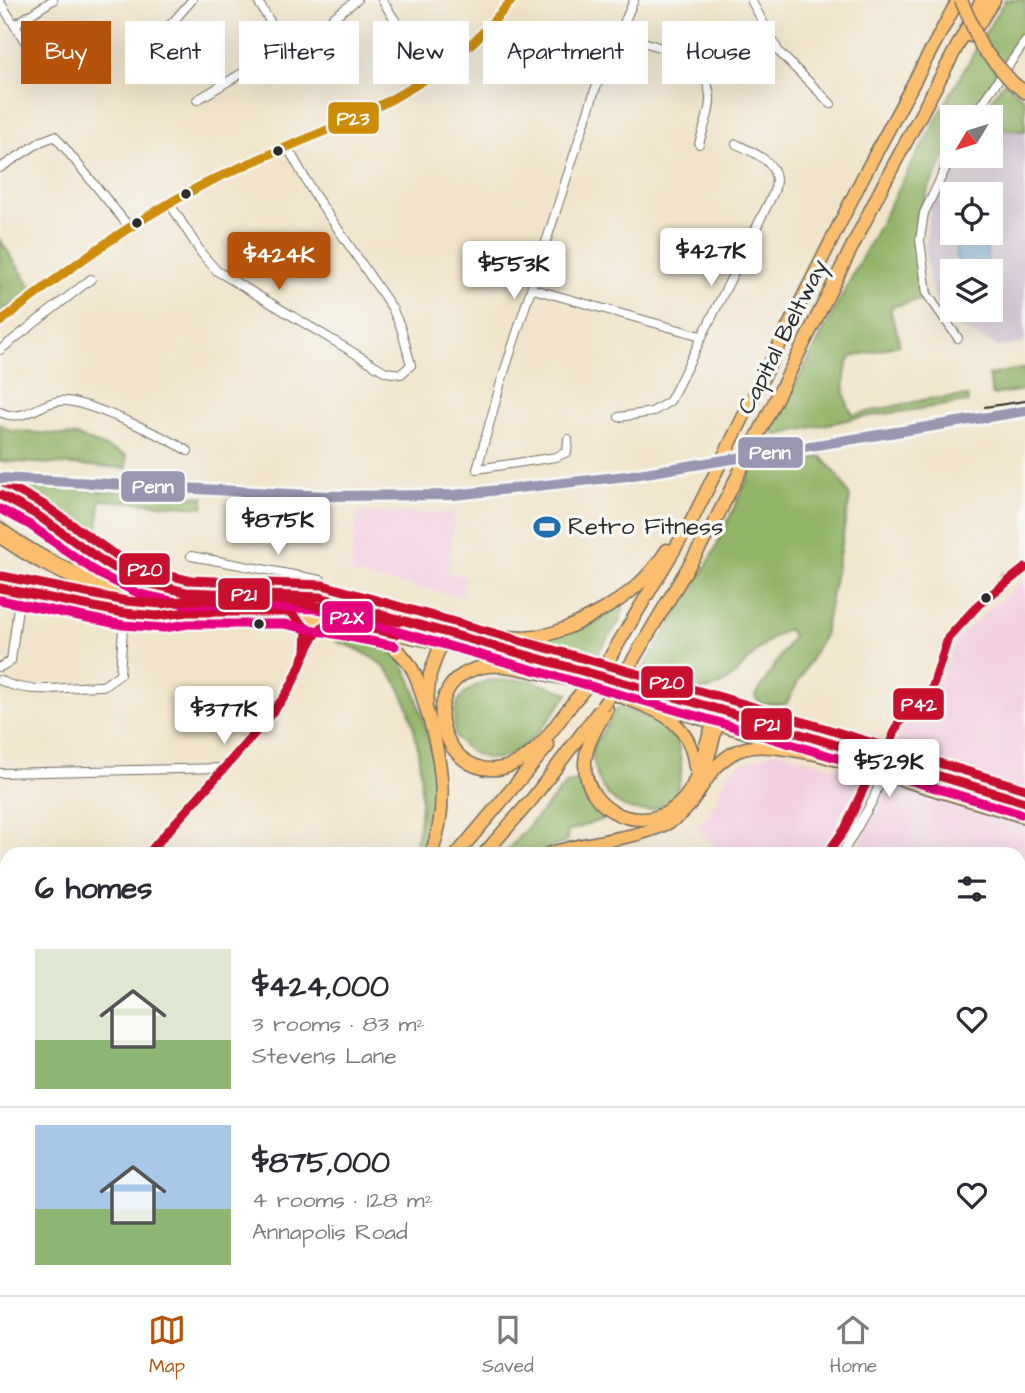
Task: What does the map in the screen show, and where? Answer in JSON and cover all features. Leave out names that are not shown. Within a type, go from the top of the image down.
[{"type":"highway","points":[[906,94],[951,0]]},
{"type":"highway","points":[[960,0],[982,48],[1013,83],[1025,92]]},
{"type":"highway","name":"Capital Beltway","points":[[463,847],[516,785],[609,659],[667,565],[906,94],[960,0]]},
{"type":"highway","name":"Capital Beltway","points":[[490,847],[533,798],[604,708],[686,575],[882,187],[982,0]]},
{"type":"highway","points":[[882,187],[994,0]]},
{"type":"highway","points":[[386,615],[514,637],[536,637],[560,631],[606,609],[642,583],[660,562],[711,482]]},
{"type":"highway","points":[[337,621],[382,640],[401,654],[414,671],[427,711],[442,775],[441,810],[433,847]]},
{"type":"highway","points":[[427,711],[430,674],[440,644],[451,639],[508,650]]},
{"type":"highway","points":[[566,679],[496,666],[471,671],[455,682],[444,699],[441,718],[445,738],[456,753],[474,765],[504,767],[522,761],[535,750],[579,700]]},
{"type":"highway","points":[[607,691],[677,723],[692,748],[696,771]]},
{"type":"highway","points":[[604,708],[588,746],[585,772],[594,795],[610,811],[641,820],[665,814],[687,794],[721,710]]},
{"type":"highway","points":[[700,790],[715,726]]},
{"type":"highway","points":[[578,847],[660,827],[681,815],[721,760],[742,747],[756,744],[816,754]]},
{"type":"main road","points":[[0,495],[36,513],[86,551],[127,575],[157,586],[218,596],[278,593],[320,597],[721,710],[1025,802]]},
{"type":"main road","points":[[0,528],[49,561],[114,586],[175,598],[204,600],[218,596]]},
{"type":"main road","points":[[0,538],[36,562],[88,587],[180,608],[187,612]]},
{"type":"main road","points":[[0,588],[124,613],[163,616],[187,612],[290,612],[440,644],[607,691],[1025,818]]},
{"type":"main road","points":[[238,611],[269,604],[311,605],[320,597]]},
{"type":"main road","points":[[736,732],[745,729],[872,764],[884,758]]},
{"type":"main road","points":[[844,762],[860,776],[863,789]]},
{"type":"main road","points":[[990,807],[998,802],[1025,808]]},
{"type":"street","points":[[14,25],[53,0]]},
{"type":"street","points":[[174,21],[192,0]]},
{"type":"street","points":[[257,0],[270,21]]},
{"type":"street","points":[[324,21],[357,0]]},
{"type":"street","points":[[382,0],[395,21]]},
{"type":"street","points":[[469,46],[481,37],[512,0]]},
{"type":"street","points":[[626,21],[634,0]]},
{"type":"street","points":[[751,0],[779,52],[831,104]]},
{"type":"street","points":[[0,2],[21,36]]},
{"type":"street","points":[[980,105],[1025,42]]},
{"type":"street","points":[[648,44],[670,51],[685,60],[700,75],[710,99],[699,144]]},
{"type":"street","points":[[197,100],[239,74]]},
{"type":"street","points":[[0,322],[130,228],[170,204],[210,181],[288,148],[412,84]]},
{"type":"street","points":[[568,439],[567,452],[556,457],[477,469],[501,382],[598,84]]},
{"type":"street","points":[[0,168],[42,141],[55,136],[130,228]]},
{"type":"street","points":[[619,417],[652,412],[668,404],[776,188],[775,173],[768,161],[736,144]]},
{"type":"street","points":[[170,204],[206,261],[217,271],[386,373],[401,374],[411,365],[401,328],[392,308],[312,191],[288,148]]},
{"type":"street","points":[[946,168],[924,213],[920,240],[927,293],[958,338]]},
{"type":"street","points":[[0,351],[91,279]]},
{"type":"street","points":[[533,289],[701,336]]},
{"type":"street","points":[[0,412],[22,416],[67,401],[130,424],[188,451]]},
{"type":"street","points":[[191,556],[321,580],[320,597]]},
{"type":"street","points":[[846,847],[867,812],[878,772],[898,723],[933,687],[942,652],[955,628],[1007,579],[1025,568]]},
{"type":"street","points":[[0,667],[11,661],[20,592]]},
{"type":"street","points":[[290,612],[307,629],[309,641]]},
{"type":"street","points":[[0,680],[12,685],[44,688],[108,685],[120,674],[124,613]]},
{"type":"street","points":[[154,847],[293,683],[309,641],[319,628],[337,621]]},
{"type":"street","points":[[0,773],[223,768]]},
{"type":"street","points":[[843,832],[863,789],[878,772]]},
{"type":"street","points":[[832,847],[860,811],[867,812]]},
{"type":"shaded area","points":[[1003,130],[1025,131],[1025,343],[999,347],[964,329],[957,322],[1003,322],[1003,259],[940,259],[940,305],[937,302],[930,283],[925,248],[930,209],[940,189],[940,245],[1003,245],[1003,182],[944,182],[951,168],[1003,168]]},
{"type":"shaded area","points":[[357,513],[455,513],[448,572],[466,577],[462,597],[351,574]]},
{"type":"shaded area","points":[[1025,579],[1025,796],[935,769],[894,753],[901,730],[932,700],[957,638]]},
{"type":"shaded area","points":[[778,751],[855,774],[861,785],[852,809],[828,847],[717,847],[696,827],[712,811],[728,774],[740,764]]},
{"type":"shaded area","points":[[888,787],[929,793],[1025,823],[1025,847],[858,847]]},
{"type":"green space","points":[[1005,0],[1025,0],[1025,32],[976,105],[945,105]]},
{"type":"green space","points":[[1004,82],[1025,99],[1025,131],[1003,130],[1003,105],[988,105]]},
{"type":"green space","points":[[940,114],[940,167],[917,218],[915,244],[923,299],[891,307],[899,345],[851,357],[845,378],[845,394],[853,415],[928,399],[968,396],[968,402],[851,419],[777,435],[771,432],[856,269]]},
{"type":"green space","points":[[0,240],[32,288],[0,314]]},
{"type":"green space","points":[[1025,368],[1025,390],[992,395],[989,375]]},
{"type":"green space","points":[[0,424],[11,431],[77,436],[126,455],[127,468],[0,461]]},
{"type":"green space","points":[[822,457],[839,477],[850,497],[824,635],[786,704],[761,704],[755,697],[793,636],[788,629],[763,645],[730,678],[706,690],[679,691],[637,679],[711,558],[752,469]]},
{"type":"green space","points":[[4,485],[204,497],[203,507],[100,500],[97,547],[88,545],[44,509],[4,490]]},
{"type":"green space","points":[[620,605],[624,608],[619,622],[588,667],[518,647],[518,642]]},
{"type":"green space","points":[[338,630],[387,649],[400,661],[414,687],[433,769],[434,801],[426,847],[414,847],[420,815],[420,767],[417,743],[405,700],[397,683],[378,662],[336,641]]},
{"type":"green space","points":[[488,680],[529,680],[569,693],[532,738],[518,750],[503,757],[488,759],[472,752],[455,736],[454,725],[459,700],[469,690]]},
{"type":"green space","points":[[618,707],[660,721],[671,730],[677,742],[681,776],[675,792],[665,804],[652,810],[623,806],[610,796],[599,781],[591,750]]},
{"type":"green space","points":[[580,780],[592,804],[604,819],[568,831],[566,842],[554,847],[510,847],[566,784]]},
{"type":"water","points":[[956,245],[987,245],[987,259],[957,259]]},
{"type":"railway","points":[[985,407],[1025,401]]},
{"type":"transit line","name":"P23","points":[[0,322],[96,250],[171,202],[228,173],[358,116],[419,83],[466,49],[512,0]]},
{"type":"transit line","name":"Penn","points":[[0,478],[325,496],[454,495],[627,476],[1025,411]]},
{"type":"transit line","name":"P20","points":[[5,484],[44,505],[112,553],[147,570],[188,580],[323,585],[724,698],[1025,789]]},
{"type":"transit line","name":"P21","points":[[0,495],[37,515],[105,563],[143,582],[186,592],[320,597],[721,710],[1025,802]]},
{"type":"transit line","name":"P2X","points":[[0,509],[30,525],[99,574],[140,594],[185,604],[318,609],[718,722],[1021,814]]},
{"type":"transit line","name":"P42","points":[[832,847],[845,829],[866,783],[884,758],[898,724],[931,692],[948,638],[979,604],[1025,568]]},
{"type":"transit line","name":"P20","points":[[2,576],[126,601],[162,604],[187,600],[286,600],[399,622]]},
{"type":"transit line","name":"P21","points":[[0,588],[124,613],[157,616],[187,612],[290,612],[307,629],[306,651]]},
{"type":"transit line","name":"P2X","points":[[0,600],[123,625],[164,628],[188,624],[284,624],[395,646]]},
{"type":"transit line","name":"P21","points":[[154,847],[282,700],[308,647],[321,628],[331,620],[396,634]]},
{"type":"place","name":"Retro Fitness","points":[[547,527]]}]
